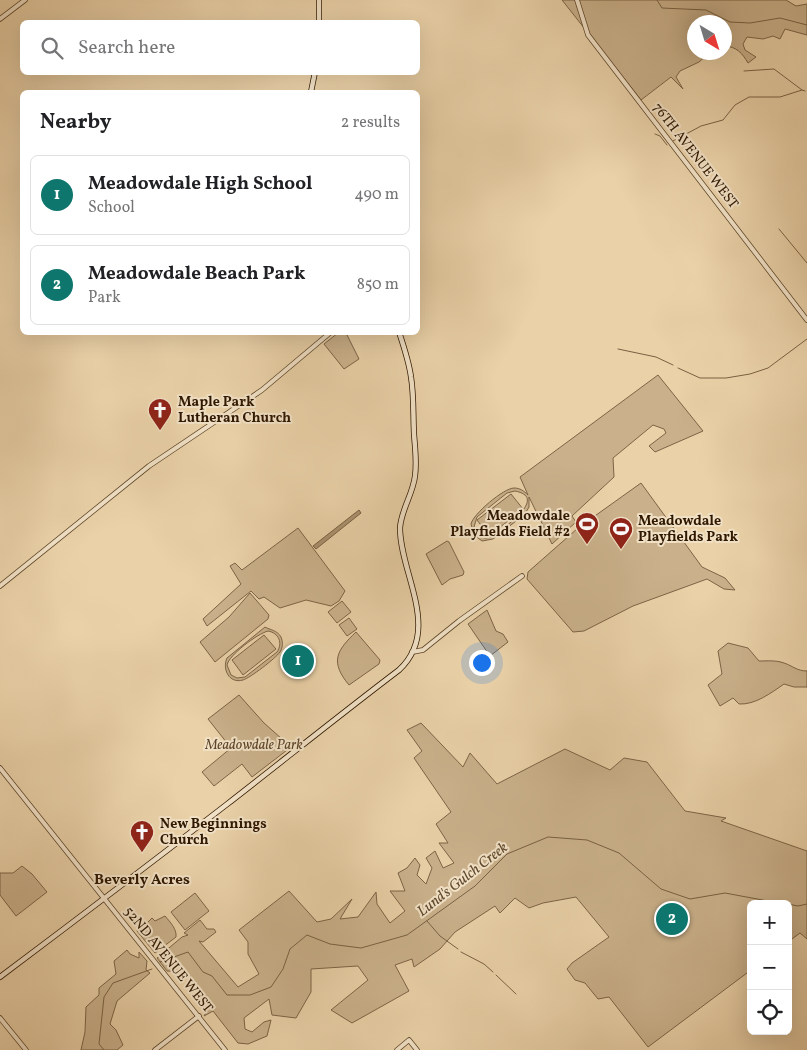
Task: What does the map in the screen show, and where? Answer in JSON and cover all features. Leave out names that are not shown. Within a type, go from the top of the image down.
[{"type":"main road","points":[[318,0],[319,20]]},
{"type":"main road","points":[[311,90],[314,75]]},
{"type":"main road","points":[[0,977],[104,899],[399,670],[406,662],[412,652],[418,633],[419,617],[402,548],[400,528],[401,519],[413,487],[416,462],[412,378],[400,335]]},
{"type":"street","points":[[0,19],[25,0]]},
{"type":"street","name":"76TH AVENUE WEST","points":[[577,0],[588,35],[807,320]]},
{"type":"street","points":[[0,586],[149,466],[262,390],[327,335]]},
{"type":"street","points":[[412,652],[423,650],[461,619],[522,576]]},
{"type":"street","name":"52ND AVENUE WEST","points":[[0,768],[225,1050]]},
{"type":"street","points":[[155,1050],[199,1016]]},
{"type":"street","points":[[0,1018],[26,1050]]},
{"type":"street","points":[[397,1050],[409,1040],[417,1050]]},
{"type":"green space","points":[[562,0],[786,0],[796,6],[807,4],[807,35],[785,29],[780,39],[773,36],[763,39],[747,37],[743,44],[745,50],[756,57],[748,63],[739,51],[732,48],[732,15],[687,15],[687,60],[701,60],[680,71],[676,77],[683,89],[671,77],[641,100]]},
{"type":"green space","points":[[335,335],[347,335],[359,359],[344,369],[324,344]]},
{"type":"green space","points":[[658,375],[703,431],[655,452],[649,446],[666,433],[664,429],[653,425],[613,458],[614,477],[572,516],[576,522],[552,544],[529,497],[529,507],[525,514],[493,539],[482,541],[474,535],[471,524],[473,520],[489,502],[509,489],[518,489],[528,495],[520,477]],"holes":[[[515,491],[524,495],[527,500],[525,507],[512,521],[492,537],[485,538],[477,535],[474,527],[477,517],[507,493]]]},
{"type":"green space","name":"Meadowdale Playfields Park","points":[[641,483],[702,567],[725,578],[735,590],[724,589],[707,579],[633,606],[584,631],[573,632],[527,579],[528,572],[578,528]]},
{"type":"green space","points":[[511,494],[523,509],[489,536],[477,520]]},
{"type":"green space","points":[[298,528],[345,591],[339,601],[331,606],[306,600],[280,608],[264,597],[259,599],[251,591],[207,626],[203,619],[241,584],[230,566],[235,563],[242,570]]},
{"type":"green space","points":[[447,541],[464,572],[463,575],[450,579],[442,585],[426,554]]},
{"type":"green space","points":[[250,593],[269,615],[268,619],[215,662],[200,642],[229,617]]},
{"type":"green space","points":[[342,601],[351,612],[337,623],[328,612]]},
{"type":"green space","points":[[487,610],[496,631],[503,634],[508,642],[490,656],[468,624]]},
{"type":"green space","points":[[349,618],[357,629],[347,636],[339,625]]},
{"type":"green space","points":[[265,627],[281,637],[282,646],[278,655],[257,672],[243,680],[238,681],[230,678],[225,667],[227,658]],"holes":[[[268,631],[272,632],[280,642],[277,652],[245,677],[237,678],[231,675],[227,665],[233,656],[257,636]]]},
{"type":"green space","points":[[356,632],[380,660],[379,664],[349,685],[339,670],[338,657],[344,645]]},
{"type":"green space","points":[[264,635],[276,649],[243,675],[232,660]]},
{"type":"green space","points":[[728,643],[748,648],[759,661],[781,662],[807,671],[807,687],[794,687],[784,684],[763,698],[751,703],[739,704],[733,698],[720,706],[708,685],[722,674],[718,651]]},
{"type":"green space","name":"Meadowdale Park","points":[[239,695],[264,723],[291,747],[252,777],[242,764],[214,786],[202,772],[231,748],[208,719]]},
{"type":"green space","points":[[421,723],[463,767],[470,753],[497,784],[565,749],[610,770],[624,758],[647,762],[685,811],[726,818],[721,821],[807,851],[807,939],[800,933],[792,939],[792,900],[747,900],[747,973],[648,1047],[609,997],[598,999],[585,983],[575,980],[567,969],[572,963],[609,937],[576,897],[543,903],[529,908],[515,898],[500,913],[495,906],[455,932],[440,949],[414,967],[412,959],[395,965],[409,991],[352,1023],[331,1010],[368,980],[358,966],[311,969],[311,992],[296,1018],[272,1015],[269,999],[244,1018],[245,1029],[252,1032],[264,1022],[271,1020],[267,1036],[248,1044],[238,1043],[213,1011],[204,1016],[211,1005],[185,972],[167,971],[157,958],[182,937],[188,935],[184,933],[200,920],[207,929],[214,929],[216,932],[203,942],[199,941],[238,987],[259,974],[248,954],[248,942],[239,930],[289,891],[317,922],[331,919],[352,899],[340,919],[358,917],[376,892],[377,904],[390,923],[405,911],[390,891],[405,891],[398,873],[407,868],[415,858],[420,865],[417,875],[426,884],[432,868],[426,858],[435,851],[443,868],[454,863],[439,843],[448,843],[436,824],[451,812],[414,758],[422,751],[407,730]]},
{"type":"green space","points":[[22,866],[32,874],[47,892],[16,916],[0,895],[0,873],[13,873]]},
{"type":"green space","points":[[195,893],[209,911],[185,930],[171,912]]},
{"type":"green space","points":[[165,916],[174,928],[176,937],[155,953],[137,931],[139,924],[147,923],[152,918],[155,921]]},
{"type":"green space","points":[[127,950],[130,954],[139,958],[139,952],[147,961],[146,970],[150,973],[117,1001],[110,1024],[116,1030],[123,1045],[117,1050],[81,1050],[85,1032],[86,1007],[99,995],[99,988],[116,974],[114,961]]},
{"type":"shaded area","points":[[359,510],[361,513],[316,549],[313,546]]},
{"type":"waterway","points":[[657,0],[662,8],[706,10],[730,22],[750,23],[780,18],[807,25]]},
{"type":"waterway","points":[[744,71],[774,69],[802,90]]},
{"type":"waterway","points":[[673,141],[701,126],[723,120],[735,105],[749,97],[780,97],[802,90],[805,91]]},
{"type":"waterway","points":[[655,134],[660,136],[667,145]]},
{"type":"waterway","points":[[779,229],[807,263]]},
{"type":"waterway","points":[[678,368],[700,378],[726,378],[750,374],[768,368],[807,339]]},
{"type":"waterway","points":[[618,349],[656,357],[673,365]]},
{"type":"waterway","name":"Lund's Gulch Creek","points":[[160,962],[188,952],[203,972],[212,976],[227,995],[250,995],[271,987],[283,969],[290,949],[307,935],[330,944],[361,948],[407,935],[475,886],[507,854],[548,837],[587,840],[619,853],[661,889],[690,899],[725,893],[763,900]]},
{"type":"waterway","name":"Lund's Gulch Creek","points":[[792,905],[798,906],[807,904]]},
{"type":"waterway","points":[[427,921],[440,936],[458,949]]},
{"type":"waterway","points":[[461,952],[484,964],[493,972]]},
{"type":"waterway","name":"Lund's Gulch Creek","points":[[104,1050],[99,1044],[104,997],[113,983],[152,969]]},
{"type":"waterway","points":[[496,975],[516,994]]},
{"type":"place","name":"Maple Park Lutheran Church","points":[[160,431]]},
{"type":"place","name":"Meadowdale Playfields Field #2","points":[[587,545]]},
{"type":"place","name":"Meadowdale Playfields Park","points":[[621,550]]},
{"type":"place","name":"Meadowdale High School","points":[[298,661]]},
{"type":"place","name":"New Beginnings Church","points":[[142,853]]},
{"type":"place","name":"Meadowdale Beach Park","points":[[672,919]]},
{"type":"district","name":"Beverly Acres","points":[[142,880]]}]
